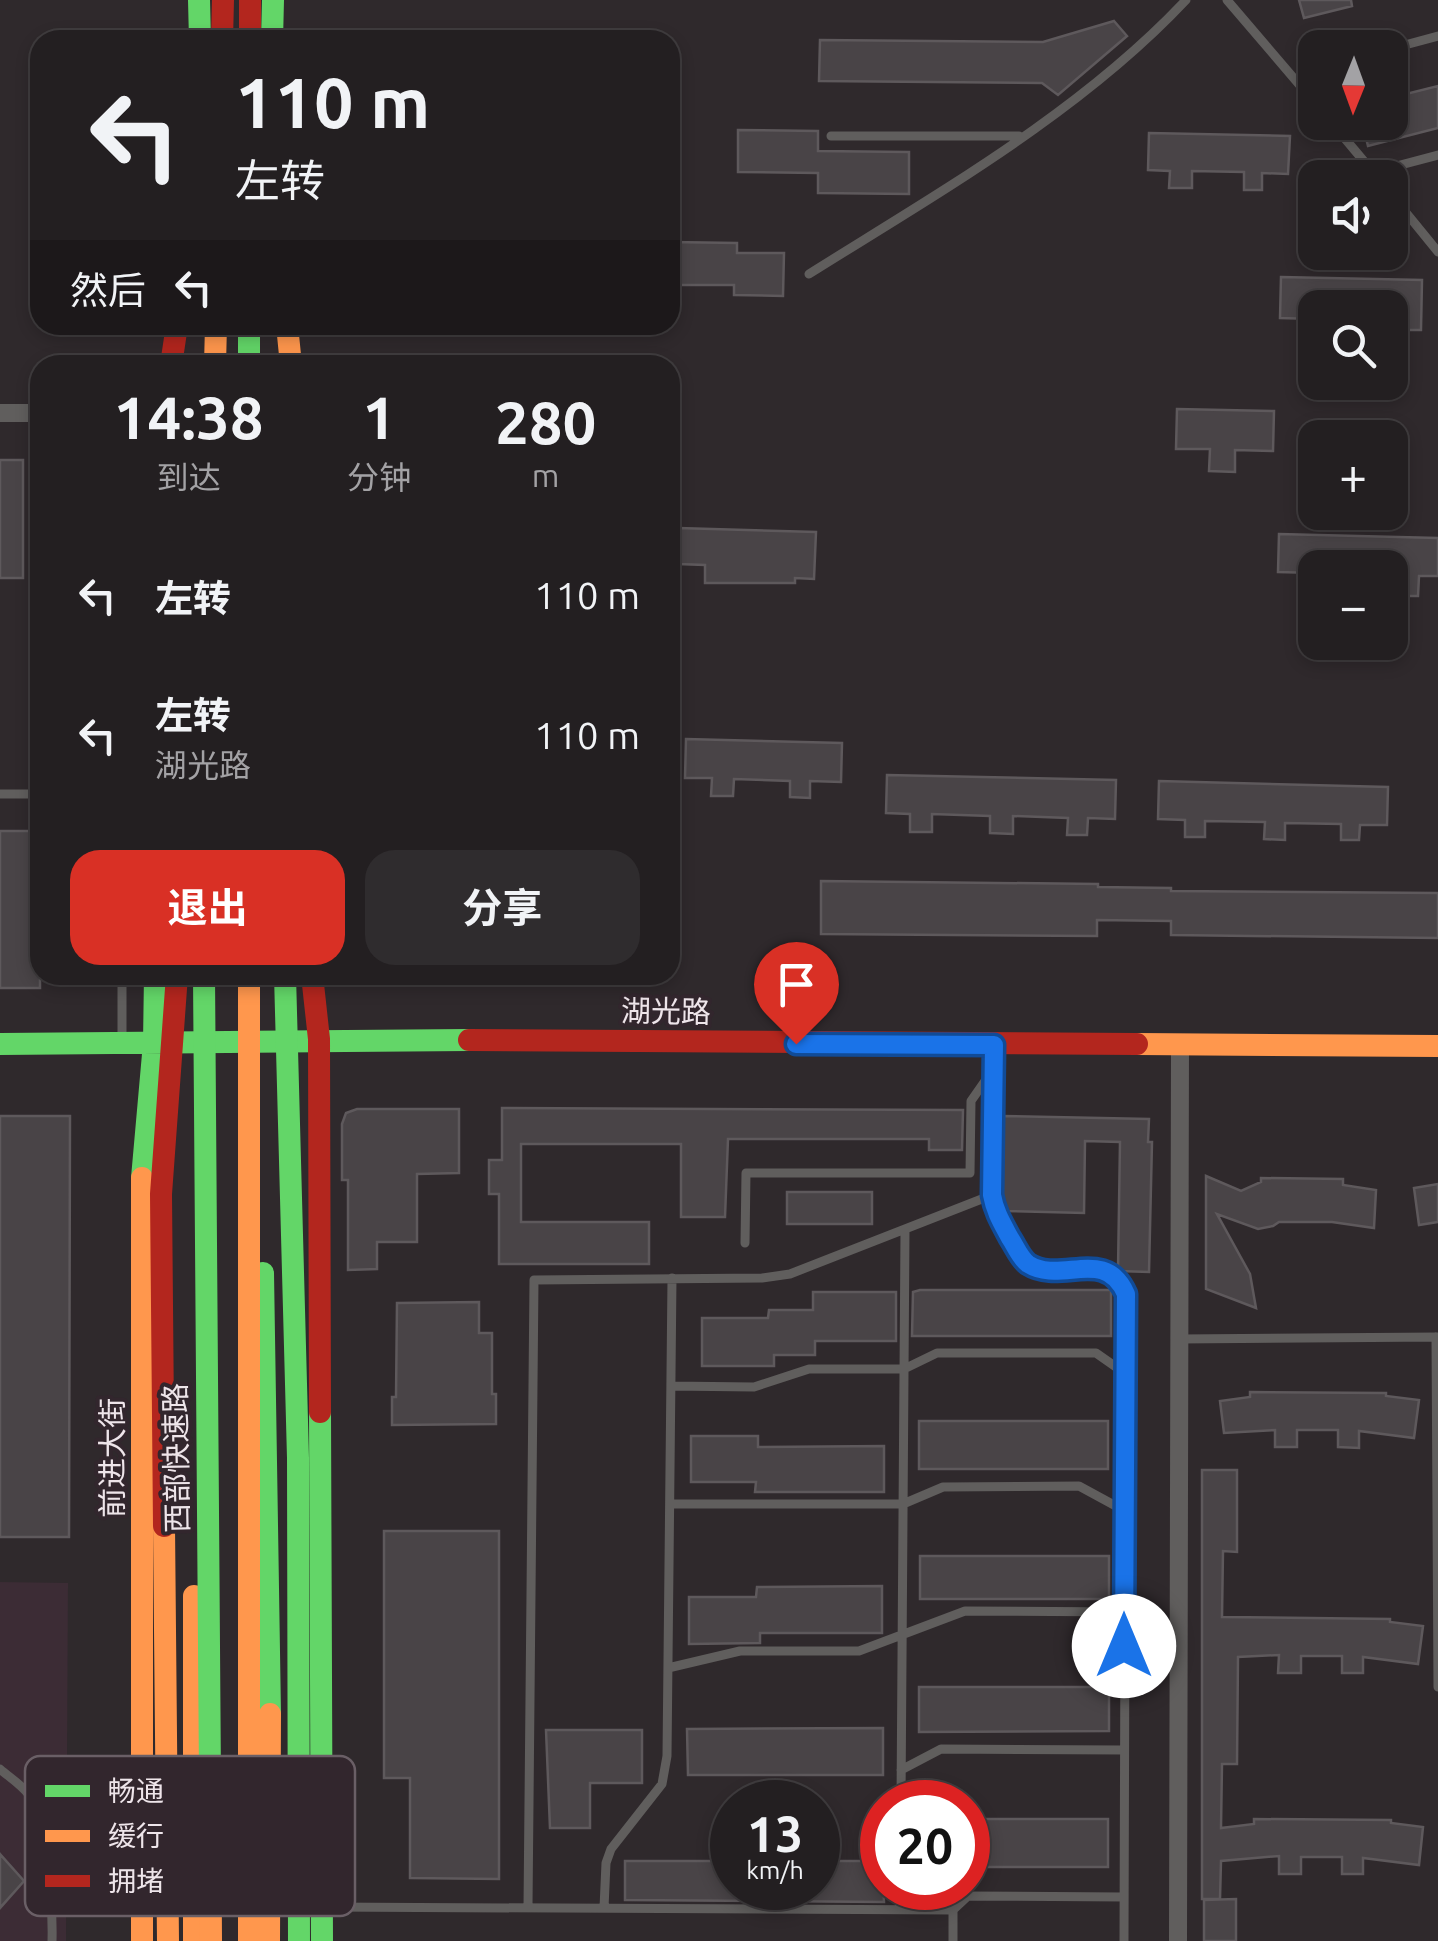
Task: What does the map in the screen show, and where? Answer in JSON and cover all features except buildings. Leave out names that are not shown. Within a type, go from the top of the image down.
[{"type":"main road","points":[[200,0],[200,30]]},
{"type":"main road","points":[[222,30],[223,0]]},
{"type":"main road","points":[[250,0],[250,30]]},
{"type":"main road","points":[[272,0],[272,30]]},
{"type":"main road","name":"前进大街","points":[[142,1756],[142,1182],[155,985]]},
{"type":"main road","points":[[166,1756],[160,1194],[176,985]]},
{"type":"main road","points":[[194,985],[194,1756]]},
{"type":"main road","name":"西部快速路","points":[[204,985],[210,1756]]},
{"type":"main road","points":[[249,985],[249,1756]]},
{"type":"main road","points":[[261,985],[270,1756]]},
{"type":"main road","points":[[284,985],[294,1194],[300,1756]]},
{"type":"main road","points":[[313,985],[319,1039],[322,1756]]},
{"type":"main road","name":"湖光路","points":[[0,1044],[319,1039],[994,1057],[1180,1046],[1438,1046]]},
{"type":"main road","points":[[168,1916],[168,1941]]},
{"type":"main road","points":[[194,1916],[194,1941]]},
{"type":"main road","name":"西部快速路","points":[[211,1916],[211,1941]]},
{"type":"main road","points":[[269,1916],[269,1941]]},
{"type":"main road","points":[[298,1916],[298,1941]]},
{"type":"main road","points":[[322,1941],[323,1916]]},
{"type":"street","points":[[0,413],[30,413]]},
{"type":"street","points":[[1178,1941],[1180,1046]]},
{"type":"lane","points":[[809,274],[1022,136],[1162,26],[1186,0]]},
{"type":"lane","points":[[1227,0],[1298,83]]},
{"type":"lane","points":[[1408,44],[1438,36]]},
{"type":"lane","points":[[831,136],[1022,136]]},
{"type":"lane","points":[[1346,140],[1363,160]]},
{"type":"lane","points":[[1408,164],[1438,154]]},
{"type":"lane","points":[[1408,214],[1438,252]]},
{"type":"lane","points":[[0,794],[30,794]]},
{"type":"lane","points":[[122,985],[122,1044]]},
{"type":"lane","points":[[994,1057],[994,1212],[1024,1262],[1038,1268],[1101,1269],[1119,1278],[1126,1294],[1124,1941]]},
{"type":"lane","points":[[744,1243],[746,1173],[970,1173],[972,1101],[994,1057]]},
{"type":"lane","points":[[528,1908],[534,1280],[762,1278],[790,1274],[992,1195]]},
{"type":"lane","points":[[901,1780],[905,1230]]},
{"type":"lane","points":[[604,1908],[606,1862],[662,1784],[667,1756],[672,1278]]},
{"type":"lane","points":[[1180,1339],[1437,1337],[1438,1687]]},
{"type":"lane","points":[[671,1386],[754,1387],[810,1369],[904,1369],[937,1353],[1096,1353],[1126,1374]]},
{"type":"lane","points":[[670,1504],[903,1504],[943,1486],[1079,1486],[1125,1511]]},
{"type":"lane","points":[[668,1668],[740,1651],[858,1650],[965,1611],[1125,1612]]},
{"type":"lane","points":[[901,1770],[941,1748],[1124,1750]]},
{"type":"lane","points":[[0,1769],[25,1792]]},
{"type":"lane","points":[[990,1896],[1124,1897]]},
{"type":"lane","points":[[355,1908],[860,1909]]},
{"type":"lane","points":[[953,1910],[953,1941]]},
{"type":"lane","points":[[51,1916],[52,1941]]},
{"type":"shaded area","points":[[0,1582],[68,1583],[67,1756],[25,1756],[25,1916],[66,1916],[66,1941],[0,1941]]},
{"type":"traffic: fast","points":[[199,0],[200,30]]},
{"type":"traffic: fast","points":[[272,30],[273,0]]},
{"type":"traffic: fast","points":[[249,335],[249,355]]},
{"type":"traffic: fast","points":[[142,1178],[154,1043],[155,985]]},
{"type":"traffic: fast","points":[[204,985],[210,1756]]},
{"type":"traffic: fast","points":[[285,985],[298,1458],[299,1756]]},
{"type":"traffic: fast","points":[[0,1044],[469,1040]]},
{"type":"traffic: fast","points":[[263,1273],[270,1714]]},
{"type":"traffic: fast","points":[[320,1412],[321,1756]]},
{"type":"traffic: fast","points":[[299,1916],[299,1941]]},
{"type":"traffic: fast","points":[[322,1916],[322,1941]]},
{"type":"traffic: slow","points":[[215,355],[216,335]]},
{"type":"traffic: slow","points":[[288,335],[290,355]]},
{"type":"traffic: slow","points":[[249,985],[249,1756]]},
{"type":"traffic: slow","points":[[1137,1044],[1438,1046]]},
{"type":"traffic: slow","points":[[142,1178],[142,1756]]},
{"type":"traffic: slow","points":[[164,1526],[166,1756]]},
{"type":"traffic: slow","points":[[194,1596],[194,1756]]},
{"type":"traffic: slow","points":[[270,1714],[270,1756]]},
{"type":"traffic: slow","points":[[142,1916],[142,1941]]},
{"type":"traffic: slow","points":[[168,1916],[168,1941]]},
{"type":"traffic: slow","points":[[194,1916],[194,1941]]},
{"type":"traffic: slow","points":[[211,1916],[211,1941]]},
{"type":"traffic: slow","points":[[249,1916],[249,1941]]},
{"type":"traffic: slow","points":[[269,1916],[269,1941]]},
{"type":"traffic: jam","points":[[222,30],[223,0]]},
{"type":"traffic: jam","points":[[250,0],[250,30]]},
{"type":"traffic: jam","points":[[172,355],[176,335]]},
{"type":"traffic: jam","points":[[164,1526],[161,1194],[176,985]]},
{"type":"traffic: jam","points":[[313,985],[319,1039],[320,1412]]},
{"type":"traffic: jam","points":[[469,1040],[1137,1044]]},
{"type":"route","points":[[796,1044],[994,1045],[994,1212],[1024,1262],[1038,1268],[1101,1269],[1119,1278],[1126,1294],[1124,1646]]}]
